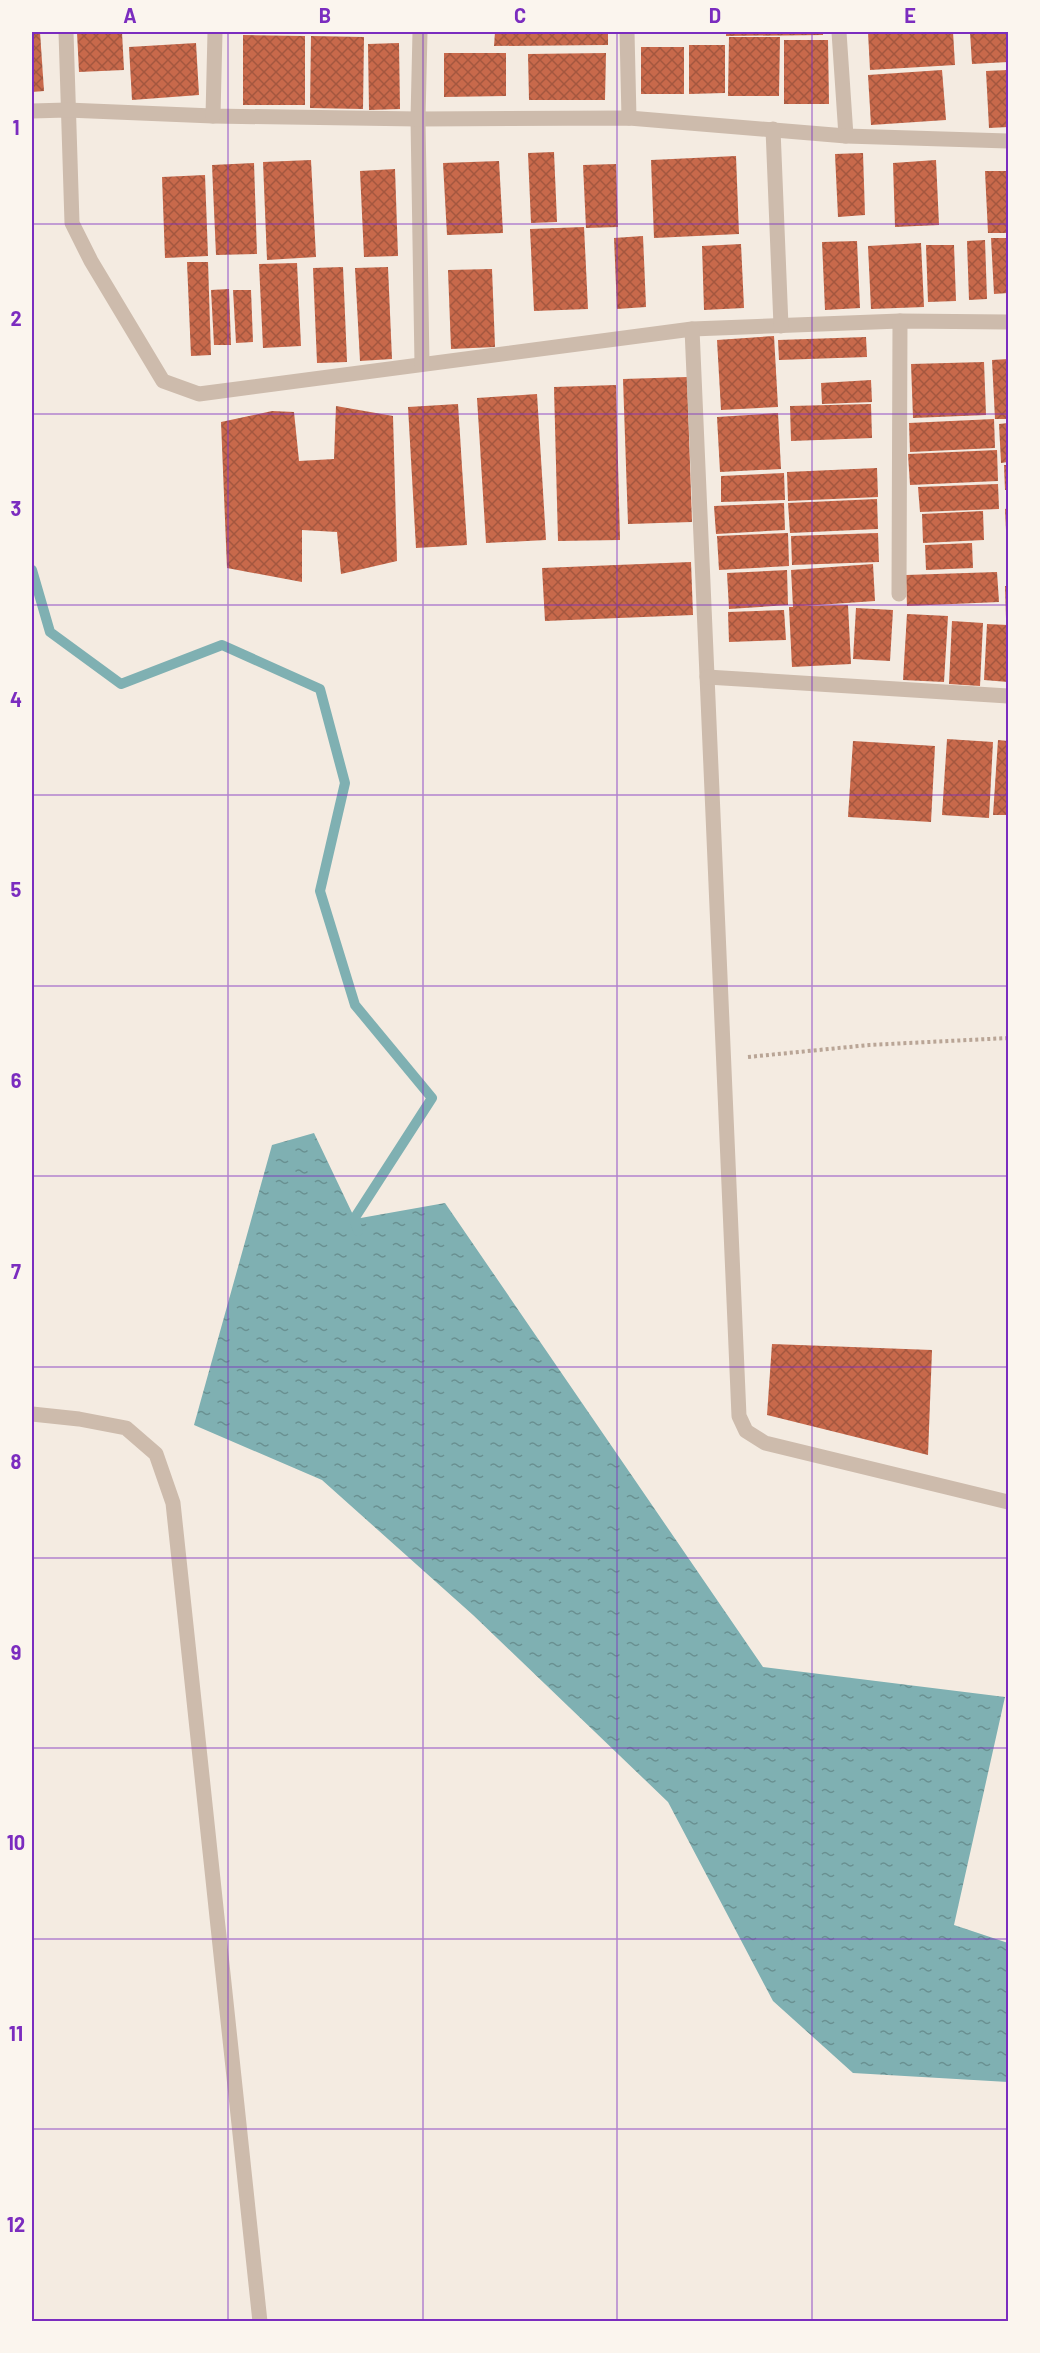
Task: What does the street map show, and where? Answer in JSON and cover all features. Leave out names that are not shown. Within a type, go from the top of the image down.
[{"type":"street","points":[[66,32],[72,223],[91,261],[163,381],[199,394],[692,329],[900,321],[1008,322]]},
{"type":"street","points":[[213,116],[215,32]]},
{"type":"street","points":[[420,32],[418,119],[422,364]]},
{"type":"street","points":[[627,32],[629,118]]},
{"type":"street","points":[[840,32],[846,136]]},
{"type":"street","points":[[32,111],[418,119],[629,118],[846,136],[1008,141]]},
{"type":"street","points":[[773,129],[781,326]]},
{"type":"street","points":[[899,594],[900,321]]},
{"type":"street","points":[[692,329],[739,1416],[746,1431],[765,1443],[1008,1502]]},
{"type":"street","points":[[707,677],[1008,696]]},
{"type":"street","points":[[32,1414],[79,1419],[126,1428],[156,1454],[173,1503],[260,2322]]},
{"type":"path","points":[[724,1059],[869,1045],[1008,1038]]},
{"type":"water","points":[[314,1133],[355,1219],[445,1203],[763,1667],[1005,1697],[954,1925],[1008,1943],[1008,2082],[853,2073],[773,2001],[668,1802],[473,1615],[322,1480],[194,1425],[272,1145]]},
{"type":"building","points":[[32,32],[40,32],[44,91],[32,92]]},
{"type":"building","points":[[77,32],[122,32],[124,70],[79,72]]},
{"type":"building","points":[[495,32],[608,32],[608,45],[494,46]]},
{"type":"building","points":[[726,32],[823,32],[823,35],[726,36]]},
{"type":"building","points":[[868,32],[953,32],[955,65],[870,70]]},
{"type":"building","points":[[970,32],[1008,32],[1008,62],[972,64]]},
{"type":"building","points":[[243,35],[305,36],[305,105],[243,105]]},
{"type":"building","points":[[311,36],[364,37],[363,109],[310,108]]},
{"type":"building","points":[[729,37],[780,37],[779,96],[728,96]]},
{"type":"building","points":[[784,40],[828,40],[829,104],[784,104]]},
{"type":"building","points":[[196,43],[199,95],[132,100],[129,47]]},
{"type":"building","points":[[399,43],[400,109],[369,110],[368,44]]},
{"type":"building","points":[[689,45],[725,45],[725,93],[689,94]]},
{"type":"building","points":[[641,47],[684,47],[684,94],[641,94]]},
{"type":"building","points":[[444,53],[506,53],[506,96],[444,97]]},
{"type":"building","points":[[606,53],[605,100],[529,100],[528,54]]},
{"type":"building","points":[[942,70],[946,120],[871,125],[868,75]]},
{"type":"building","points":[[1008,70],[1008,127],[989,128],[986,71]]},
{"type":"building","points":[[554,152],[557,222],[531,223],[528,153]]},
{"type":"building","points":[[863,153],[865,215],[838,217],[835,154]]},
{"type":"building","points":[[736,156],[739,234],[654,238],[651,160]]},
{"type":"building","points":[[311,160],[316,257],[267,260],[263,162]]},
{"type":"building","points":[[936,160],[939,225],[895,227],[893,163]]},
{"type":"building","points":[[499,161],[503,233],[447,235],[443,163]]},
{"type":"building","points":[[254,163],[257,254],[216,255],[212,165]]},
{"type":"building","points":[[616,164],[618,227],[586,228],[583,165]]},
{"type":"building","points":[[395,169],[398,256],[364,257],[360,171]]},
{"type":"building","points":[[985,171],[1008,171],[1008,233],[988,233]]},
{"type":"building","points":[[205,175],[208,256],[165,258],[162,177]]},
{"type":"building","points":[[584,227],[588,309],[534,311],[530,229]]},
{"type":"building","points":[[643,236],[646,307],[617,309],[614,238]]},
{"type":"building","points":[[991,238],[1008,238],[1008,293],[994,294]]},
{"type":"building","points":[[985,240],[987,299],[969,300],[967,241]]},
{"type":"building","points":[[857,241],[860,308],[825,310],[822,242]]},
{"type":"building","points":[[921,243],[924,307],[871,309],[868,246]]},
{"type":"building","points":[[741,244],[744,308],[704,310],[702,246]]},
{"type":"building","points":[[926,245],[954,245],[956,301],[928,302]]},
{"type":"building","points":[[187,262],[208,262],[211,355],[191,356]]},
{"type":"building","points":[[297,263],[301,346],[263,348],[259,264]]},
{"type":"building","points":[[343,267],[347,362],[317,363],[313,268]]},
{"type":"building","points":[[388,267],[392,359],[360,361],[355,268]]},
{"type":"building","points":[[492,269],[495,347],[451,349],[448,270]]},
{"type":"building","points":[[229,289],[231,345],[214,345],[211,290]]},
{"type":"building","points":[[233,290],[251,290],[253,342],[236,343]]},
{"type":"building","points":[[774,336],[778,407],[721,410],[717,340]]},
{"type":"building","points":[[866,337],[867,357],[779,360],[778,340]]},
{"type":"building","points":[[1008,359],[1008,419],[995,419],[992,360]]},
{"type":"building","points":[[984,362],[986,415],[913,418],[911,364]]},
{"type":"building","points":[[687,377],[692,522],[628,524],[623,379]]},
{"type":"building","points":[[871,380],[872,402],[822,404],[821,383]]},
{"type":"building","points":[[616,385],[620,540],[558,541],[554,387]]},
{"type":"building","points":[[537,394],[546,540],[486,543],[477,398]]},
{"type":"building","points":[[458,404],[467,545],[416,548],[408,407]]},
{"type":"building","points":[[871,404],[872,438],[791,441],[790,406]]},
{"type":"building","points":[[336,406],[393,416],[397,561],[341,574],[337,532],[302,530],[302,582],[227,568],[221,422],[272,411],[294,412],[299,461],[334,459]]},
{"type":"building","points":[[778,413],[781,469],[720,472],[717,417]]},
{"type":"building","points":[[994,419],[995,448],[910,452],[909,423]]},
{"type":"building","points":[[1008,423],[1008,462],[1001,463],[999,424]]},
{"type":"building","points":[[997,450],[998,481],[910,485],[908,454]]},
{"type":"building","points":[[1004,465],[1008,465],[1008,490],[1005,490]]},
{"type":"building","points":[[877,468],[878,497],[788,501],[787,472]]},
{"type":"building","points":[[784,473],[785,500],[721,502],[721,476]]},
{"type":"building","points":[[998,484],[999,509],[920,512],[918,487]]},
{"type":"building","points":[[877,499],[878,529],[790,533],[788,503]]},
{"type":"building","points":[[784,503],[785,530],[716,534],[714,506]]},
{"type":"building","points":[[1008,508],[1008,551],[1007,551],[1005,509]]},
{"type":"building","points":[[983,511],[984,540],[923,543],[922,514]]},
{"type":"building","points":[[788,533],[789,566],[719,570],[717,536]]},
{"type":"building","points":[[878,533],[879,562],[792,565],[791,536]]},
{"type":"building","points":[[972,543],[973,568],[926,570],[925,545]]},
{"type":"building","points":[[691,562],[693,615],[545,621],[542,568]]},
{"type":"building","points":[[873,564],[875,601],[803,606],[848,605],[851,664],[792,667],[789,607],[793,607],[791,570]]},
{"type":"building","points":[[787,570],[788,605],[729,609],[727,573]]},
{"type":"building","points":[[997,572],[999,602],[907,606],[906,575]]},
{"type":"building","points":[[1005,586],[1008,586],[1008,619],[1006,619]]},
{"type":"building","points":[[856,608],[893,610],[890,661],[853,659]]},
{"type":"building","points":[[784,610],[786,640],[729,642],[728,612]]},
{"type":"building","points":[[907,614],[948,616],[944,682],[903,680]]},
{"type":"building","points":[[952,621],[983,623],[980,686],[949,684]]},
{"type":"building","points":[[987,624],[1008,625],[1008,682],[984,680]]},
{"type":"building","points":[[947,739],[993,742],[989,818],[942,815]]},
{"type":"building","points":[[998,740],[1008,741],[1008,815],[993,815]]},
{"type":"building","points":[[853,741],[935,746],[931,822],[848,817]]},
{"type":"building","points":[[772,1344],[932,1350],[928,1455],[767,1415]]},
{"type":"waterway","points":[[32,570],[50,632],[121,684],[222,645],[320,689],[345,783],[320,891],[355,1005],[432,1098],[354,1219],[358,1231]]}]
